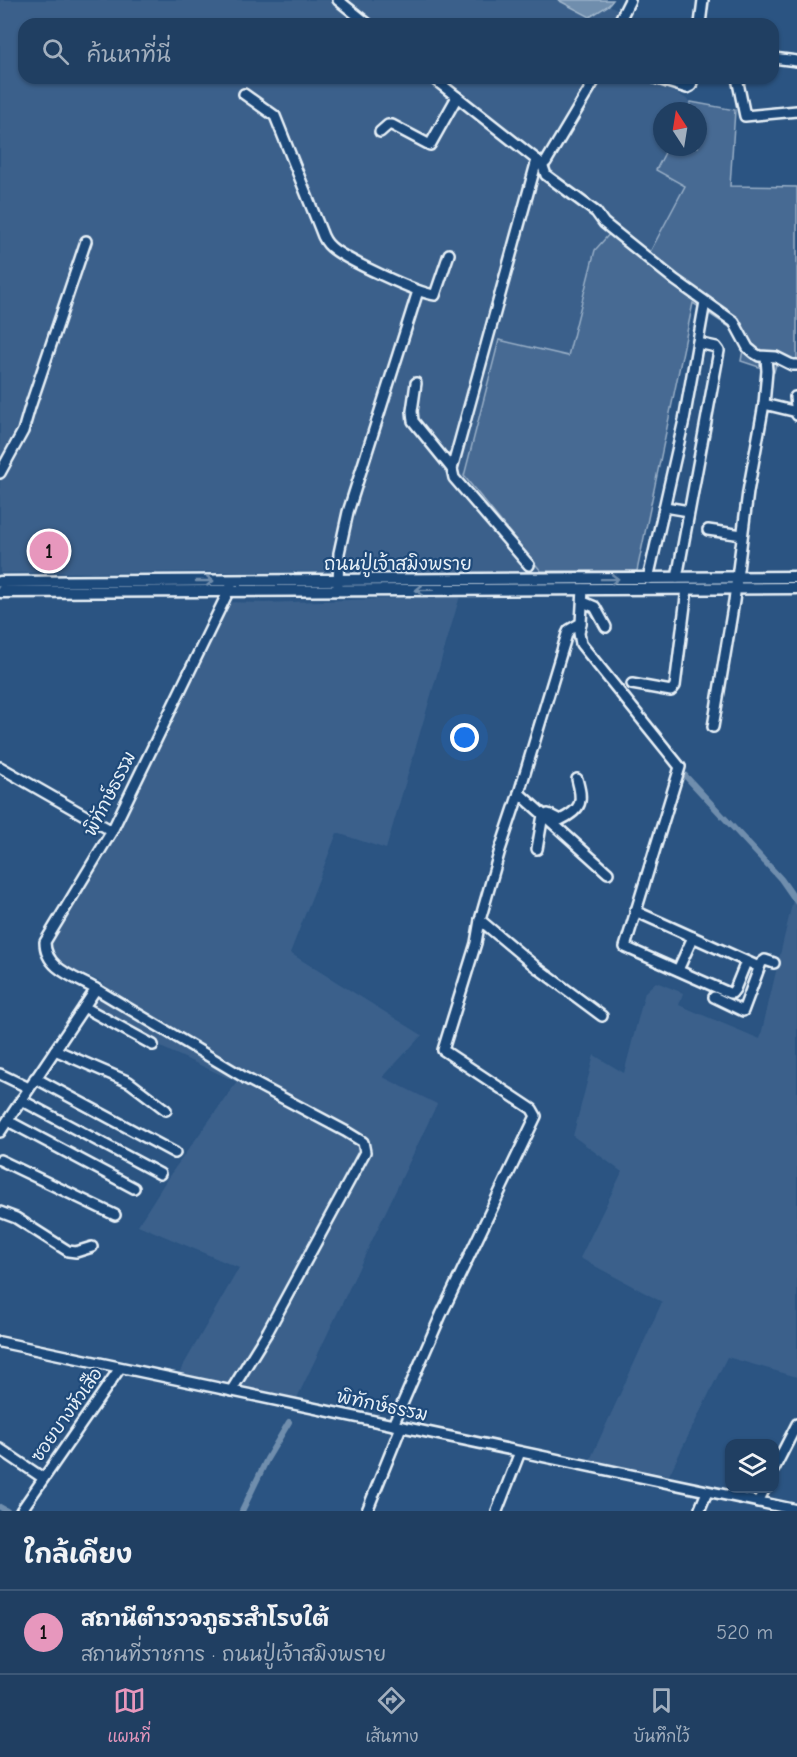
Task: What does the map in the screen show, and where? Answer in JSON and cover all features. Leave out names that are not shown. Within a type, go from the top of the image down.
[{"type":"main road","name":"ถนนปู่เจ้าสมิงพราย","points":[[542,585],[583,589],[687,589],[797,577]]},
{"type":"main road","name":"ถนนปู่เจ้าสมิงพราย","points":[[0,592],[45,587],[542,585],[677,578],[797,588]]},
{"type":"main road","name":"ถนนปู่เจ้าสมิงพราย","points":[[0,582],[45,587]]},
{"type":"street","points":[[338,0],[360,18]]},
{"type":"street","points":[[621,18],[630,0]]},
{"type":"street","points":[[701,18],[703,0]]},
{"type":"street","points":[[779,59],[797,61]]},
{"type":"street","points":[[441,84],[540,162],[546,175],[596,212],[604,223],[705,305],[734,322],[751,351],[766,359],[776,357],[797,365]]},
{"type":"street","points":[[540,162],[546,162],[592,84]]},
{"type":"street","points":[[674,84],[687,88],[692,84]]},
{"type":"street","points":[[737,84],[745,116],[797,111]]},
{"type":"street","points":[[244,94],[275,116],[326,242],[333,249],[418,291],[435,295],[449,254]]},
{"type":"street","points":[[380,132],[388,125],[392,125],[430,146],[457,97]]},
{"type":"street","points":[[452,469],[540,162]]},
{"type":"street","points":[[0,473],[28,417],[86,242]]},
{"type":"street","points":[[338,586],[339,553],[348,512],[418,291]]},
{"type":"street","points":[[648,579],[684,420],[705,305]]},
{"type":"street","points":[[677,578],[719,351],[716,347],[698,343]]},
{"type":"street","points":[[713,727],[764,404],[766,359]]},
{"type":"street","points":[[416,383],[413,421],[452,469],[454,478],[530,566],[542,585]]},
{"type":"street","points":[[764,404],[797,414],[795,397]]},
{"type":"street","points":[[665,507],[689,511]]},
{"type":"street","points":[[708,530],[742,535]]},
{"type":"street","name":"พิทักษ์ธรรม","points":[[231,586],[112,831],[45,942],[45,951],[52,964],[243,1077],[363,1142],[365,1152],[268,1331],[231,1392]]},
{"type":"street","points":[[583,589],[579,639],[581,644],[680,764],[625,947],[732,993],[746,962]]},
{"type":"street","points":[[632,684],[661,690],[674,689],[687,589]]},
{"type":"street","points":[[583,602],[595,607],[606,627]]},
{"type":"street","points":[[368,1511],[397,1426],[441,1315],[536,1116],[532,1109],[443,1050],[476,943],[480,920],[500,850],[567,634],[581,622]]},
{"type":"street","points":[[0,766],[112,831]]},
{"type":"street","points":[[533,806],[557,820],[564,818],[578,807],[581,801],[577,778]]},
{"type":"street","points":[[519,793],[608,873]]},
{"type":"street","points":[[537,849],[543,815]]},
{"type":"street","points":[[635,911],[759,967]]},
{"type":"street","points":[[480,920],[544,974],[602,1016]]},
{"type":"street","points":[[678,970],[693,937]]},
{"type":"street","points":[[714,997],[741,1011],[744,1010],[763,960],[774,963]]},
{"type":"street","points":[[0,1132],[96,989]]},
{"type":"street","points":[[84,1007],[153,1045]]},
{"type":"street","points":[[55,1050],[129,1082],[165,1110]]},
{"type":"street","points":[[0,1074],[30,1088]]},
{"type":"street","points":[[35,1078],[175,1153]]},
{"type":"street","points":[[21,1100],[160,1174]]},
{"type":"street","points":[[8,1121],[134,1188]]},
{"type":"street","points":[[0,1160],[115,1215]]},
{"type":"street","points":[[0,1212],[16,1218],[68,1251],[76,1252],[92,1247]]},
{"type":"street","name":"พิทักษ์ธรรม","points":[[0,1342],[707,1492],[763,1506],[797,1510]]},
{"type":"street","name":"ซอยบางหัวเสือ","points":[[21,1510],[120,1368]]},
{"type":"street","points":[[779,1459],[797,1424]]},
{"type":"street","points":[[0,1449],[43,1478]]},
{"type":"street","points":[[497,1511],[520,1452]]},
{"type":"street","points":[[699,1511],[707,1492]]},
{"type":"shaded area","points":[[0,0],[558,0],[590,17],[609,5],[633,17],[18,18],[18,84],[663,84],[691,102],[653,102],[653,156],[663,156],[656,170],[685,186],[649,252],[595,250],[568,356],[499,340],[464,476],[541,571],[0,573]]},
{"type":"shaded area","points":[[558,0],[613,0],[590,17]]},
{"type":"shaded area","points":[[707,105],[735,110],[730,186],[797,187],[797,362],[778,357],[774,372],[741,361],[744,344],[737,332],[693,303],[637,571],[541,571],[464,476],[499,340],[568,356],[595,250],[612,231],[650,252],[685,186],[656,170],[663,156],[707,156]]},
{"type":"shaded area","points":[[460,596],[386,849],[337,833],[290,953],[422,1035],[383,1077],[437,1104],[297,1398],[179,1373],[239,1268],[138,1225],[167,1179],[237,1082],[84,1012],[104,983],[55,962],[50,949],[50,938],[113,839],[226,602],[265,603]]},
{"type":"shaded area","points":[[793,900],[797,908],[797,1377],[727,1357],[669,1475],[590,1460],[662,1302],[580,1258],[622,1172],[573,1136],[594,1055],[624,1073],[645,992],[656,982],[683,993],[679,1005],[760,1039]]},
{"type":"waterway","points":[[679,769],[781,879],[797,902]]},
{"type":"waterway","points":[[242,1511],[267,1459],[289,1422]]},
{"type":"waterway","points":[[0,1507],[7,1511]]},
{"type":"place","name":"สถานีตำรวจภูธรสำโรงใต้","points":[[49,551]]}]
